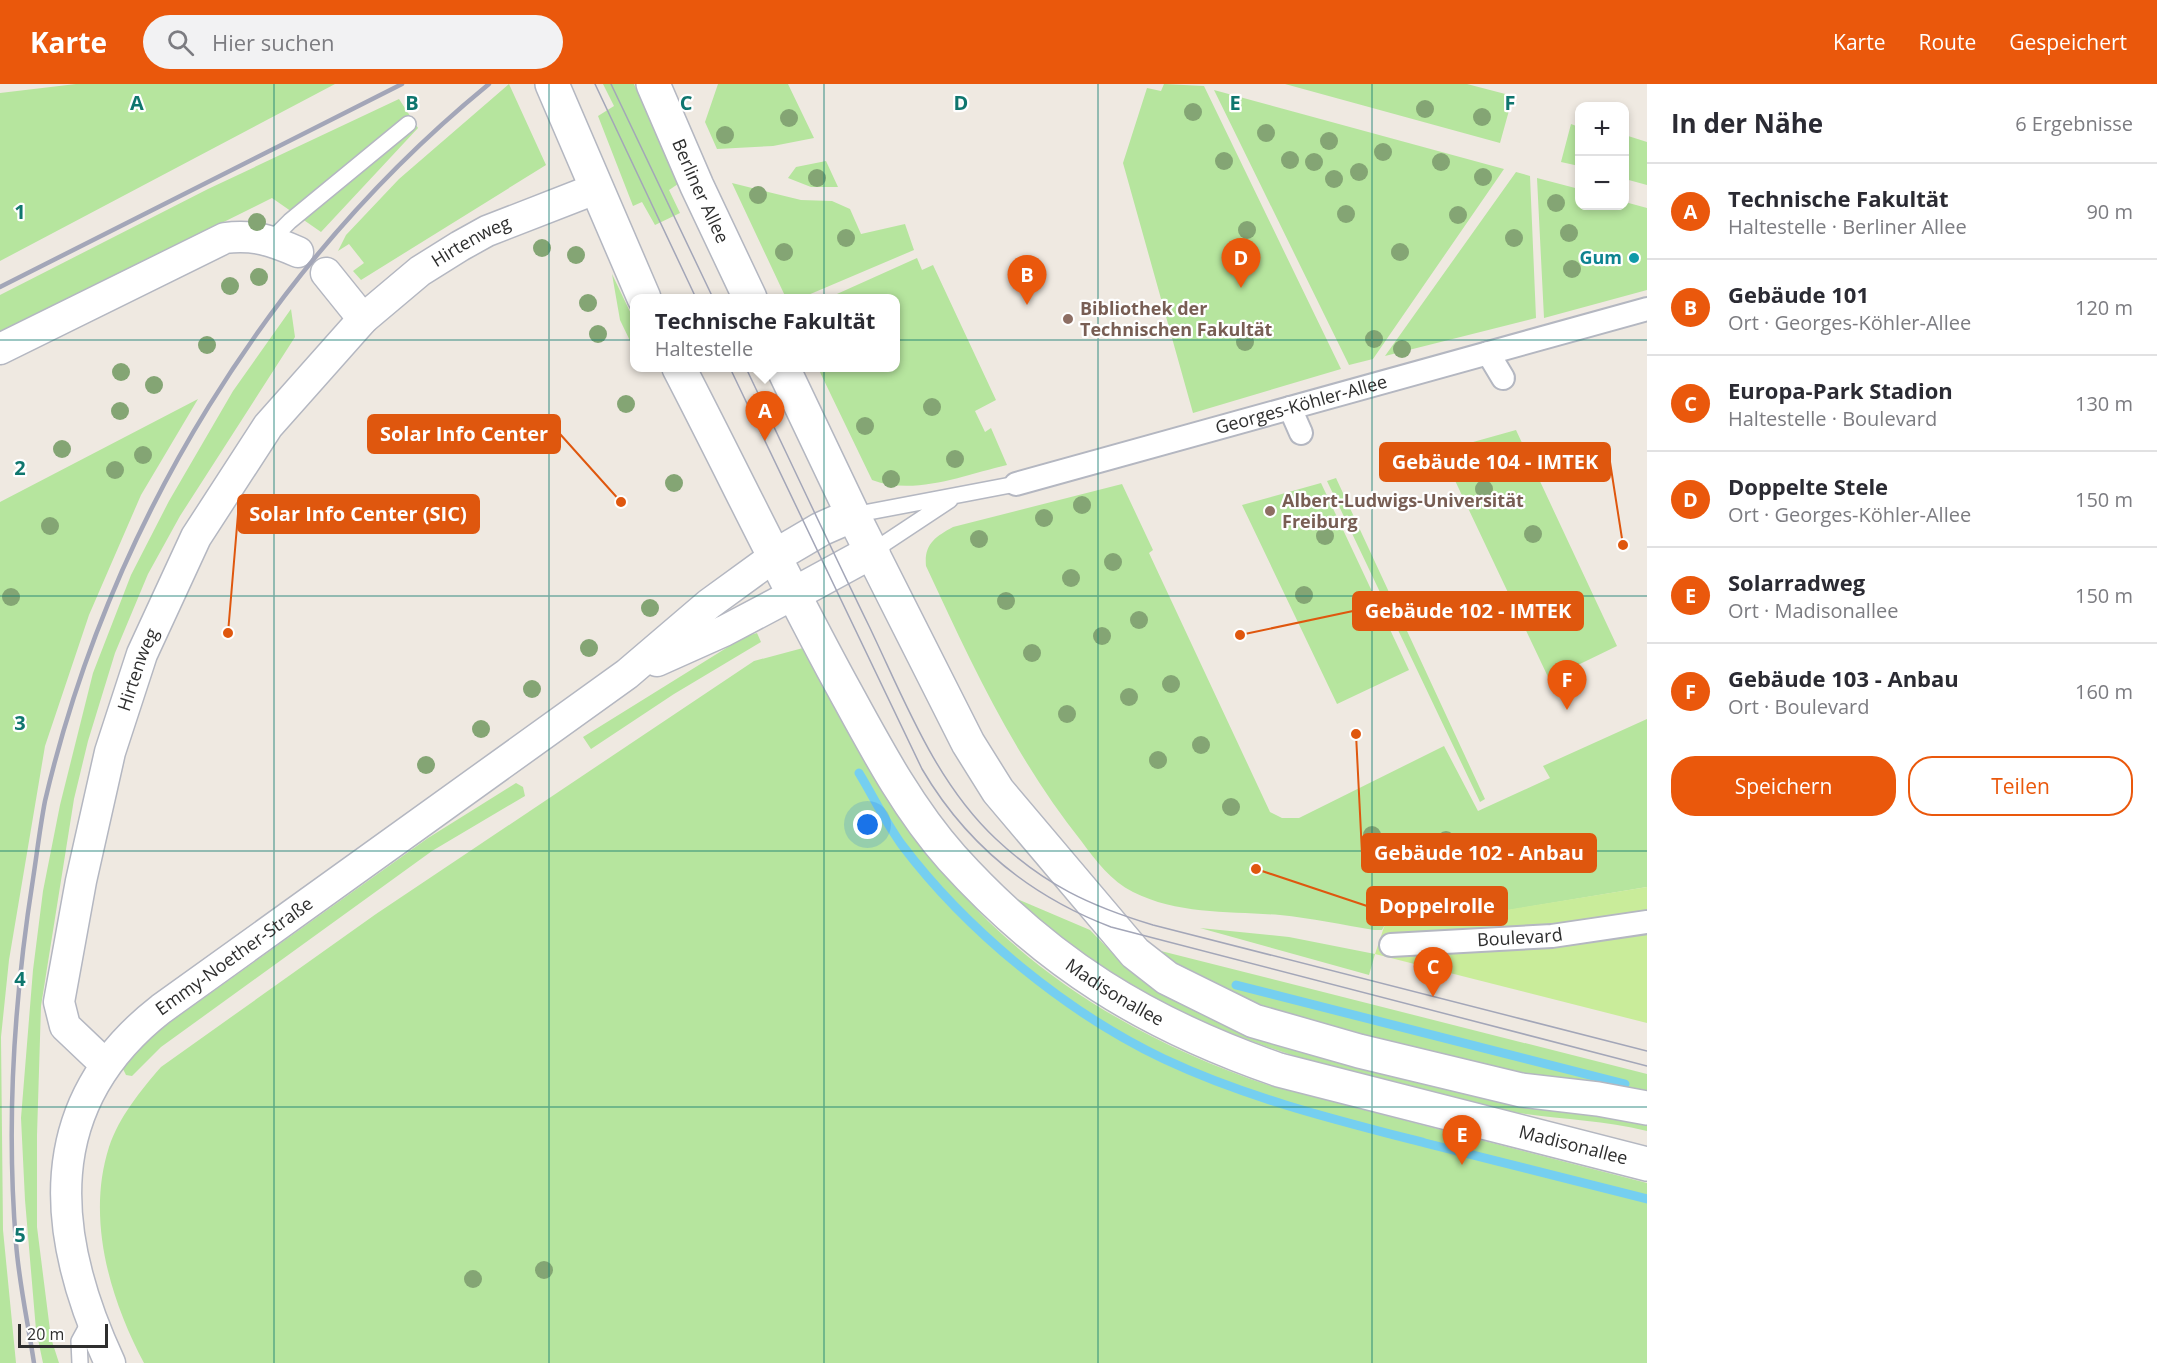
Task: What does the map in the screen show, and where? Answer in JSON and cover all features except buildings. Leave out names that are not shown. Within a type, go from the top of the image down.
[{"type":"main road","points":[[552,84],[595,189],[642,294]]},
{"type":"main road","name":"Berliner Allee","points":[[653,84],[697,186],[748,294]]},
{"type":"main road","points":[[681,372],[775,556],[815,532],[853,515]]},
{"type":"main road","points":[[785,372],[946,702],[998,791],[1111,927],[1135,952],[1167,978],[1254,1021],[1359,1051],[1521,1090],[1598,1099],[1647,1108]]},
{"type":"main road","points":[[794,594],[873,551]]},
{"type":"main road","name":"Madisonallee","points":[[775,556],[868,733],[913,808],[951,857],[998,905],[1054,955],[1122,1000],[1170,1027],[1228,1053],[1279,1070],[1647,1164]]},
{"type":"street","name":"Hirtenweg","points":[[105,1064],[65,1026],[59,1002],[81,881],[110,752],[142,654],[196,537],[268,426],[363,319],[420,271],[460,246],[487,231],[595,189]]},
{"type":"street","points":[[0,349],[225,238],[245,235],[271,240],[298,252]]},
{"type":"street","points":[[326,273],[363,319]]},
{"type":"street","name":"Georges-Köhler-Allee","points":[[1016,484],[1647,309]]},
{"type":"street","points":[[1488,353],[1503,378]]},
{"type":"street","points":[[1290,408],[1301,433]]},
{"type":"street","name":"Emmy-Noether-Straße","points":[[110,1363],[91,1319],[69,1229],[66,1168],[79,1116],[105,1064],[135,1029],[161,1009],[627,674],[709,604],[775,556]]},
{"type":"street","name":"Emmy-Noether-Straße","points":[[627,674],[724,631],[794,594]]},
{"type":"street","name":"Boulevard","points":[[1391,945],[1552,936],[1647,922]]},
{"type":"lane","points":[[271,240],[290,220],[408,124]]},
{"type":"lane","name":"Georges-Köhler-Allee","points":[[853,515],[1016,484]]},
{"type":"lane","name":"Georges-Köhler-Allee","points":[[873,551],[952,498]]},
{"type":"lane","points":[[80,1363],[80,1341],[91,1319]]},
{"type":"green space","points":[[76,84],[335,84],[0,261],[0,93]]},
{"type":"green space","points":[[509,84],[546,165],[361,280],[353,271],[364,263],[349,244],[338,251],[346,235],[399,179]]},
{"type":"green space","points":[[603,84],[634,84],[678,184],[669,190],[680,213],[655,225],[642,202],[633,206],[598,116],[614,106]]},
{"type":"green space","points":[[718,84],[788,84],[814,138],[773,146],[717,149],[705,122]]},
{"type":"green space","points":[[1164,84],[1204,86],[1341,369],[1193,413],[1123,163],[1147,88],[1161,91]]},
{"type":"green space","points":[[1285,84],[1467,84],[1513,96],[1500,143]]},
{"type":"green space","points":[[1214,90],[1504,169],[1373,359],[1349,365]]},
{"type":"green space","points":[[399,99],[418,128],[321,232],[272,198],[0,333],[0,295],[208,189]]},
{"type":"green space","points":[[1571,124],[1575,126],[1575,165],[1561,162]]},
{"type":"green space","points":[[1629,136],[1647,142],[1647,185],[1629,180]]},
{"type":"green space","points":[[826,161],[838,187],[811,187],[788,178],[796,167]]},
{"type":"green space","points":[[1516,172],[1530,176],[1536,318],[1385,356]]},
{"type":"green space","points":[[1537,178],[1575,188],[1575,210],[1629,210],[1629,203],[1647,208],[1647,290],[1544,318]]},
{"type":"green space","points":[[732,183],[801,200],[832,201],[850,209],[861,234],[905,224],[914,250],[810,294],[784,294]]},
{"type":"green space","points":[[917,258],[922,270],[933,265],[996,400],[975,411],[985,432],[991,428],[1007,465],[922,485],[905,486],[872,480],[820,372],[900,372],[900,294],[837,294]]},
{"type":"green space","points":[[612,274],[630,312],[630,341],[620,320]]},
{"type":"green space","points":[[291,309],[295,337],[180,516],[148,574],[115,653],[88,741],[74,799],[41,1006],[37,1227],[51,1338],[59,1363],[43,1363],[36,1330],[21,1118],[33,970],[43,891],[60,805],[93,673],[131,575],[169,501],[233,391]]},
{"type":"green space","points":[[198,399],[141,495],[89,615],[45,746],[9,960],[1,1037],[3,1230],[16,1363],[0,1363],[0,502]]},
{"type":"green space","points":[[1516,430],[1617,646],[1549,679],[1441,451]]},
{"type":"green space","points":[[1336,478],[1485,799],[1480,802],[1327,481]]},
{"type":"green space","points":[[1321,483],[1409,670],[1337,704],[1242,505]]},
{"type":"green space","points":[[1122,484],[1153,550],[1149,553],[1270,812],[1282,818],[1299,818],[1444,746],[1478,811],[1550,778],[1543,766],[1647,719],[1647,887],[1419,925],[1387,921],[1382,930],[1374,930],[1292,916],[1205,911],[1168,905],[1133,892],[1118,882],[1098,863],[1058,810],[1015,743],[960,638],[926,566],[926,558],[932,542],[953,527]]},
{"type":"green space","points":[[757,633],[761,642],[674,694],[591,749],[583,737],[744,637]]},
{"type":"green space","points":[[803,648],[943,871],[975,908],[1011,942],[1049,973],[1090,1001],[1177,1049],[1268,1085],[1647,1183],[1647,1363],[144,1363],[112,1286],[101,1230],[100,1202],[103,1174],[113,1136],[131,1104],[161,1067],[376,914],[754,661]]},
{"type":"green space","points":[[516,783],[523,787],[525,796],[432,851],[161,1047],[132,1076],[126,1075],[122,1067],[147,1040],[173,1020],[428,838]]},
{"type":"green space","points":[[1647,887],[1647,1023],[1375,954],[1386,921],[1420,924]]},
{"type":"green space","points":[[1015,898],[1090,930],[1127,968],[1158,991],[1217,1022],[1284,1046],[1647,1123],[1647,1131],[1612,1124],[1525,1114],[1457,1100],[1355,1074],[1256,1043],[1207,1024],[1114,978],[1075,951]]},
{"type":"green space","points":[[1200,928],[1289,937],[1375,954],[1369,975]]},
{"type":"green space","points":[[1157,950],[1647,1074],[1647,1093],[1587,1080],[1513,1073],[1306,1021],[1226,992],[1193,975]]},
{"type":"waterway","points":[[859,773],[902,845],[956,908],[1021,967],[1091,1018],[1128,1040],[1195,1073],[1292,1107],[1647,1199]]},
{"type":"waterway","points":[[1236,985],[1625,1084]]},
{"type":"tram line","points":[[595,84],[694,294]]},
{"type":"tram line","points":[[611,84],[711,294]]},
{"type":"tram line","points":[[732,372],[922,769],[939,796],[980,844],[1027,883],[1053,900],[1111,927],[1647,1066]]},
{"type":"tram line","points":[[748,372],[908,710],[938,766],[974,816],[996,839],[1032,869],[1089,902],[1153,925],[1647,1051]]},
{"type":"railway","points":[[0,287],[402,84]]},
{"type":"railway","points":[[34,1363],[16,1243],[12,1152],[14,1060],[26,924],[45,801],[74,698],[111,597],[156,500],[209,406],[269,317],[336,233],[409,155],[489,84]]},
{"type":"place","name":"Gum","points":[[1634,258]]},
{"type":"place","name":"Doppelte Stele","points":[[1241,288]]},
{"type":"place","name":"Gebäude 101","points":[[1027,305]]},
{"type":"place","name":"Bibliothek der Technischen Fakultät","points":[[1068,319]]},
{"type":"place","name":"Technische Fakultät","points":[[765,441]]},
{"type":"place","name":"Solar Info Center","points":[[621,502]]},
{"type":"place","name":"Albert-Ludwigs-Universität Freiburg","points":[[1270,511]]},
{"type":"place","name":"Gebäude 104 - IMTEK","points":[[1623,545]]},
{"type":"place","name":"Solar Info Center (SIC)","points":[[228,633]]},
{"type":"place","name":"Gebäude 102 - IMTEK","points":[[1240,635]]},
{"type":"place","name":"Gebäude 103 - Anbau","points":[[1567,710]]},
{"type":"place","name":"Gebäude 102 - Anbau","points":[[1356,734]]},
{"type":"place","name":"Doppelrolle","points":[[1256,869]]},
{"type":"place","name":"Europa-Park Stadion","points":[[1433,997]]},
{"type":"place","name":"Solarradweg","points":[[1462,1165]]}]
